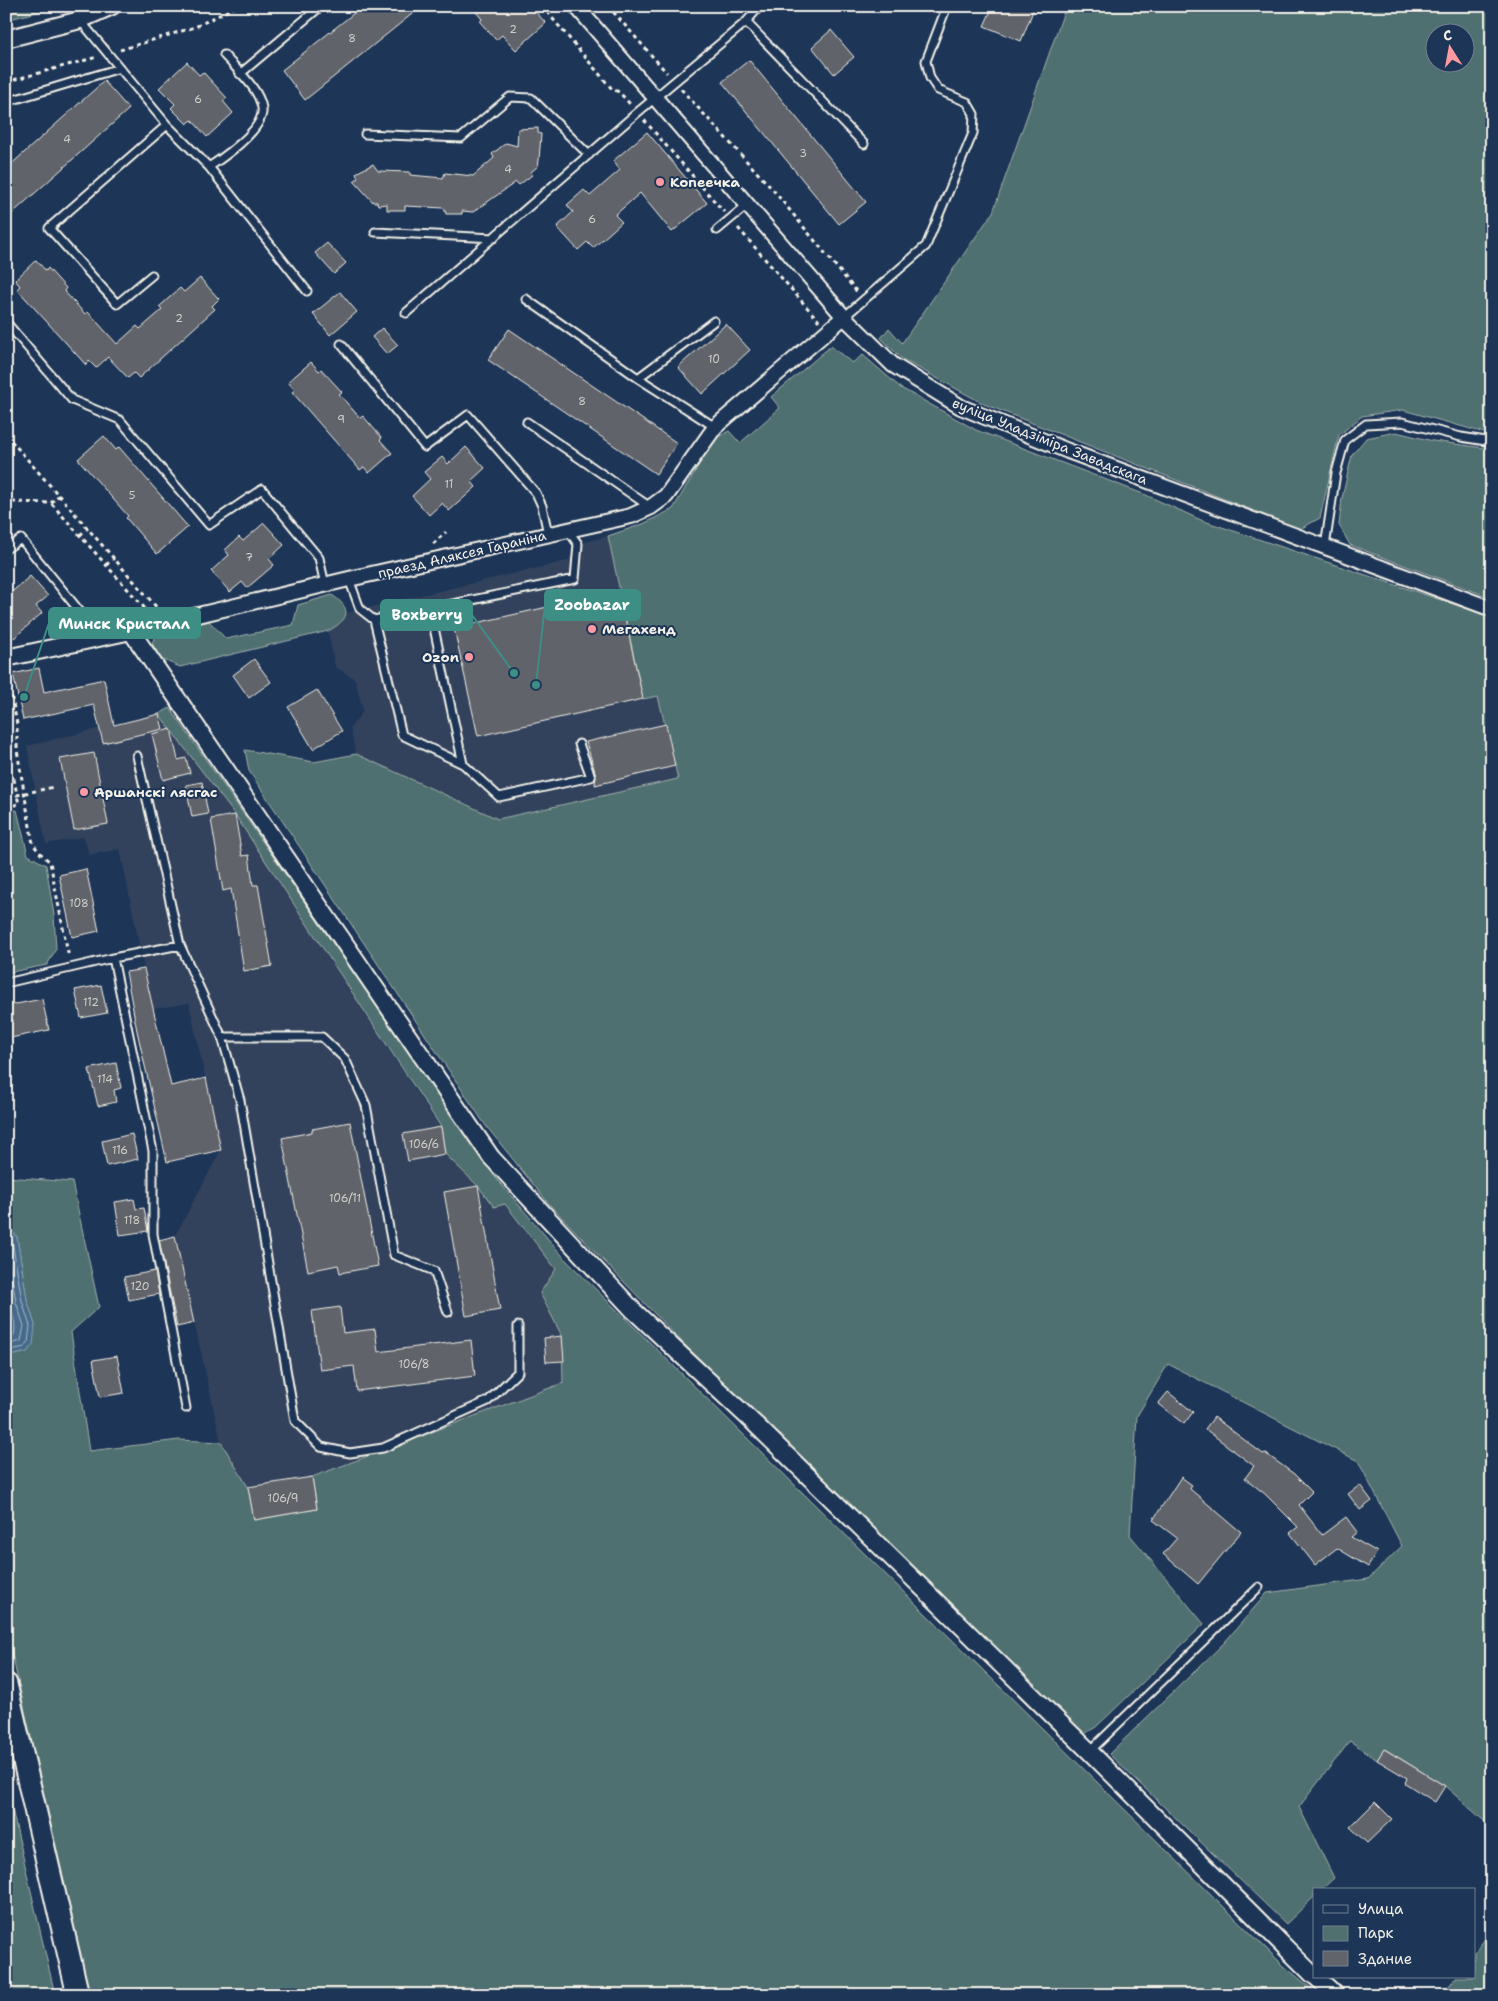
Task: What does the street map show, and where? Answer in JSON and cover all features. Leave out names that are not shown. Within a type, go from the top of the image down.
[{"type":"main road","points":[[6,1684],[78,1995]]},
{"type":"street","points":[[6,39],[80,20],[112,6]]},
{"type":"street","name":"вуліца Уладзіміра Завадскага","points":[[576,6],[844,317],[893,365],[961,407],[1068,451],[1492,609]]},
{"type":"street","name":"праезд Аляксея Гараніна","points":[[6,658],[630,516],[651,507],[666,496],[715,427],[844,317]]},
{"type":"street","points":[[131,631],[491,1158],[634,1311],[755,1424],[1090,1752],[1313,1975]]},
{"type":"street","points":[[1316,1978],[1336,1995]]},
{"type":"lane","points":[[240,74],[321,6]]},
{"type":"lane","points":[[406,313],[638,112],[746,22],[760,6]]},
{"type":"lane","points":[[844,317],[926,246],[973,133],[974,114],[967,102],[938,90],[930,78],[926,61],[947,6]]},
{"type":"lane","points":[[80,20],[167,125],[209,167],[307,291]]},
{"type":"lane","points":[[746,22],[864,144]]},
{"type":"lane","points":[[209,167],[232,151],[260,122],[262,109],[256,92],[224,55]]},
{"type":"lane","points":[[6,102],[120,68]]},
{"type":"lane","points":[[365,134],[461,138],[510,98],[531,98],[589,155]]},
{"type":"lane","points":[[152,275],[117,304],[49,228],[167,125]]},
{"type":"lane","points":[[717,230],[747,205]]},
{"type":"lane","points":[[375,232],[494,238]]},
{"type":"lane","points":[[526,299],[638,378],[715,427]]},
{"type":"lane","points":[[638,378],[714,321]]},
{"type":"lane","points":[[6,322],[72,400],[120,420],[209,525],[262,489],[319,558],[325,585]]},
{"type":"lane","points":[[341,344],[426,447],[468,414],[536,493],[542,506],[548,534]]},
{"type":"lane","points":[[527,422],[651,507]]},
{"type":"lane","points":[[1325,547],[1336,474],[1345,440],[1366,424],[1402,422],[1461,437],[1492,442]]},
{"type":"lane","points":[[374,620],[575,579],[578,544],[568,530]]},
{"type":"lane","points":[[6,548],[20,538],[90,624],[97,637]]},
{"type":"lane","points":[[349,579],[360,609],[374,620],[402,736],[463,764],[500,797],[591,777],[579,744]]},
{"type":"lane","points":[[430,609],[463,764]]},
{"type":"lane","points":[[137,756],[180,945],[222,1037],[240,1100],[295,1421],[321,1447],[350,1453],[383,1448],[488,1401],[518,1372],[518,1326]]},
{"type":"lane","points":[[6,983],[113,958],[180,945]]},
{"type":"lane","points":[[113,958],[153,1151],[153,1234],[186,1408]]},
{"type":"lane","points":[[222,1037],[322,1037],[345,1059],[366,1105],[394,1255],[434,1271],[448,1312]]},
{"type":"lane","points":[[1090,1752],[1259,1588]]},
{"type":"path","points":[[6,82],[109,54],[195,26],[237,6]]},
{"type":"path","points":[[542,6],[612,89],[619,92],[638,112],[827,332]]},
{"type":"path","points":[[608,6],[674,82],[774,190],[864,300]]},
{"type":"path","points":[[7,438],[160,610]]},
{"type":"path","points":[[6,497],[11,502],[51,503],[59,496]]},
{"type":"path","points":[[51,503],[149,612]]},
{"type":"path","points":[[80,535],[88,528]]},
{"type":"path","points":[[106,565],[114,558]]},
{"type":"path","points":[[6,670],[17,724],[17,750],[33,844],[50,862],[71,969]]},
{"type":"path","points":[[6,780],[14,779],[19,804],[6,807]]},
{"type":"path","points":[[17,795],[54,788]]},
{"type":"shaded area","points":[[608,536],[643,699],[658,695],[678,779],[498,819],[356,754],[350,728],[363,711],[355,679],[335,667],[328,631],[341,624],[346,613],[567,561],[573,554],[574,545]]},
{"type":"shaded area","points":[[159,714],[235,815],[478,1186],[494,1207],[504,1204],[556,1269],[540,1293],[562,1336],[563,1383],[312,1476],[317,1509],[254,1520],[248,1487],[221,1442],[175,1236],[221,1150],[189,1003],[134,1012],[126,972],[144,968],[120,849],[89,855],[84,837],[46,844],[27,746]]},
{"type":"green space","points":[[6,6],[61,6],[6,20]]},
{"type":"green space","points":[[1066,6],[1492,6],[1492,435],[1403,410],[1362,416],[1339,435],[1320,518],[1300,529],[984,404],[902,359],[881,338],[889,328],[902,343],[993,212]]},
{"type":"green space","points":[[831,346],[852,363],[863,355],[901,388],[976,430],[1146,495],[1201,520],[1492,617],[1492,1828],[1445,1786],[1385,1749],[1377,1760],[1350,1741],[1299,1807],[1334,1878],[1323,1888],[1313,1888],[1313,1898],[1286,1924],[1109,1754],[1224,1643],[1267,1593],[1368,1579],[1402,1546],[1358,1461],[1168,1364],[1137,1416],[1130,1535],[1204,1624],[1096,1727],[1083,1735],[681,1341],[549,1204],[486,1126],[249,771],[245,750],[314,762],[356,754],[498,819],[678,779],[658,696],[643,699],[608,536],[643,524],[673,509],[714,439],[729,431],[740,443],[780,408],[771,397]]},
{"type":"green space","points":[[1396,432],[1433,441],[1492,449],[1492,598],[1350,545],[1339,525],[1342,498],[1352,455],[1366,438]]},
{"type":"green space","points":[[332,595],[343,605],[346,614],[340,623],[328,631],[180,667],[161,659],[152,643],[156,634],[209,621],[226,639],[293,625],[298,605]]},
{"type":"green space","points":[[170,708],[495,1177],[567,1261],[1284,1966],[1319,1995],[90,1995],[6,1628],[6,1357],[27,1352],[35,1325],[27,1300],[17,1237],[10,1228],[6,1229],[6,1177],[72,1182],[99,1307],[71,1332],[89,1451],[179,1440],[221,1442],[248,1487],[254,1520],[317,1509],[312,1477],[563,1383],[562,1336],[540,1293],[556,1269],[505,1204],[494,1207],[478,1186],[445,1154],[441,1127],[235,815],[159,714]]},
{"type":"green space","points":[[17,810],[28,855],[46,865],[54,915],[56,949],[47,965],[6,973],[6,812]]},
{"type":"green space","points":[[6,1783],[55,1995],[6,1995]]},
{"type":"green space","points":[[1492,1930],[1492,1995],[1442,1995],[1455,1978],[1476,1978],[1476,1950]]},
{"type":"water","points":[[10,1228],[17,1237],[27,1300],[35,1325],[33,1345],[27,1352],[6,1357],[6,1229]]},
{"type":"building","points":[[363,6],[422,6],[305,100],[282,70]]},
{"type":"building","points":[[471,6],[530,6],[546,23],[516,50],[502,35],[496,40],[480,22],[482,19]]},
{"type":"building","points":[[993,6],[1035,6],[1021,41],[984,26]]},
{"type":"building","points":[[831,30],[854,57],[834,74],[812,47]]},
{"type":"building","points":[[749,60],[866,202],[839,224],[722,82]]},
{"type":"building","points":[[187,62],[199,75],[203,72],[227,98],[223,101],[233,113],[207,137],[192,120],[187,124],[171,108],[175,104],[159,88]]},
{"type":"building","points":[[104,81],[129,109],[6,219],[6,169]]},
{"type":"building","points":[[538,128],[538,133],[541,134],[539,160],[538,166],[531,172],[532,175],[519,185],[516,182],[473,212],[462,211],[462,214],[446,214],[444,208],[405,206],[405,210],[387,210],[387,204],[378,205],[377,202],[373,202],[354,181],[358,178],[356,173],[373,164],[378,171],[410,172],[410,175],[443,178],[445,173],[473,176],[494,158],[492,154],[506,143],[517,146],[518,129]]},
{"type":"building","points":[[647,132],[707,203],[672,232],[640,193],[615,215],[622,222],[593,248],[587,242],[578,250],[557,227],[573,212],[567,205],[584,190],[590,196],[620,170],[613,161]]},
{"type":"building","points":[[327,243],[346,263],[334,274],[315,253]]},
{"type":"building","points":[[36,260],[46,271],[48,268],[66,288],[64,291],[85,314],[88,312],[117,344],[137,326],[140,329],[162,310],[159,307],[180,288],[184,292],[200,278],[219,299],[212,306],[215,309],[139,378],[134,373],[128,378],[108,357],[96,368],[89,361],[86,365],[17,289],[20,286],[15,280]]},
{"type":"building","points":[[340,292],[357,312],[330,335],[313,314]]},
{"type":"building","points":[[726,324],[750,350],[702,394],[678,367]]},
{"type":"building","points":[[382,328],[398,345],[387,354],[372,337]]},
{"type":"building","points":[[509,329],[677,443],[656,474],[488,360]]},
{"type":"building","points":[[311,362],[319,371],[321,369],[342,392],[339,394],[360,418],[363,416],[392,453],[369,473],[364,467],[360,470],[292,392],[295,390],[288,382]]},
{"type":"building","points":[[104,436],[116,450],[119,447],[188,527],[157,554],[126,518],[128,516],[78,459]]},
{"type":"building","points":[[466,447],[485,468],[471,481],[476,487],[449,511],[442,503],[429,515],[412,496],[430,479],[424,472],[442,457],[448,464]]},
{"type":"building","points":[[264,523],[284,545],[269,559],[274,565],[247,588],[242,582],[230,592],[211,571],[229,555],[225,550],[239,537],[243,541]]},
{"type":"building","points":[[30,576],[48,596],[36,606],[42,613],[14,638],[6,630],[6,597]]},
{"type":"building","points":[[619,591],[643,699],[478,736],[454,628]]},
{"type":"building","points":[[254,659],[271,682],[249,698],[233,675]]},
{"type":"building","points":[[39,668],[44,692],[104,679],[114,725],[159,714],[163,729],[103,743],[94,705],[23,720],[13,674]]},
{"type":"building","points":[[317,690],[342,731],[313,749],[288,707]]},
{"type":"building","points":[[666,724],[675,766],[595,785],[596,775],[586,742]]},
{"type":"building","points":[[171,729],[178,760],[186,758],[190,773],[163,780],[152,734]]},
{"type":"building","name":"Аршанскі лясгас","points":[[94,753],[108,824],[74,830],[60,759]]},
{"type":"building","points":[[202,782],[208,814],[192,817],[186,785]]},
{"type":"building","points":[[235,815],[242,856],[249,855],[253,885],[258,885],[272,966],[244,971],[231,889],[223,891],[211,819]]},
{"type":"building","points":[[86,869],[99,931],[72,937],[59,875]]},
{"type":"building","points":[[144,969],[171,1086],[206,1078],[221,1150],[167,1162],[137,1031],[126,972]]},
{"type":"building","points":[[101,985],[107,1013],[81,1018],[75,990]]},
{"type":"building","points":[[42,999],[49,1030],[6,1039],[6,1006]]},
{"type":"building","points":[[116,1063],[121,1088],[114,1090],[116,1102],[98,1106],[89,1069]]},
{"type":"building","points":[[350,1122],[378,1266],[340,1273],[338,1265],[308,1271],[282,1138],[312,1132],[312,1129]]},
{"type":"building","points":[[441,1127],[445,1154],[408,1161],[403,1134]]},
{"type":"building","points":[[132,1134],[138,1159],[107,1166],[102,1141]]},
{"type":"building","points":[[478,1186],[500,1310],[466,1316],[444,1192]]},
{"type":"building","points":[[134,1199],[136,1209],[144,1208],[148,1231],[120,1235],[115,1202]]},
{"type":"building","points":[[175,1236],[194,1323],[177,1327],[159,1240]]},
{"type":"building","points":[[155,1271],[159,1294],[129,1300],[124,1277]]},
{"type":"building","points":[[340,1307],[343,1333],[375,1329],[378,1352],[471,1340],[475,1376],[357,1391],[354,1366],[320,1370],[312,1311]]},
{"type":"building","points":[[562,1336],[564,1361],[546,1362],[544,1338]]},
{"type":"building","points":[[117,1356],[124,1393],[100,1397],[93,1360]]},
{"type":"building","points":[[1168,1392],[1193,1412],[1184,1424],[1158,1404]]},
{"type":"building","points":[[1214,1417],[1263,1454],[1265,1453],[1294,1474],[1312,1492],[1299,1505],[1322,1535],[1346,1517],[1357,1532],[1351,1537],[1377,1552],[1368,1567],[1337,1548],[1315,1565],[1290,1533],[1298,1527],[1265,1494],[1245,1478],[1254,1466],[1205,1429]]},
{"type":"building","points":[[312,1477],[317,1509],[254,1520],[248,1487]]},
{"type":"building","points":[[1181,1477],[1192,1485],[1190,1489],[1241,1532],[1198,1584],[1163,1554],[1177,1538],[1153,1520]]},
{"type":"building","points":[[1360,1485],[1372,1501],[1360,1510],[1348,1494]]},
{"type":"building","points":[[1384,1749],[1445,1786],[1435,1802],[1405,1783],[1407,1778],[1377,1760]]},
{"type":"building","points":[[1375,1802],[1392,1819],[1367,1843],[1350,1827]]},
{"type":"place","name":"Копеечка","points":[[660,182]]},
{"type":"place","name":"Мегахенд","points":[[592,629]]},
{"type":"place","name":"Ozon","points":[[469,657]]},
{"type":"place","name":"Boxberry","points":[[514,673]]},
{"type":"place","name":"Zoobazar","points":[[536,685]]},
{"type":"place","name":"Минск Кристалл","points":[[24,697]]},
{"type":"place","name":"Аршанскі лясгас","points":[[84,792]]}]
